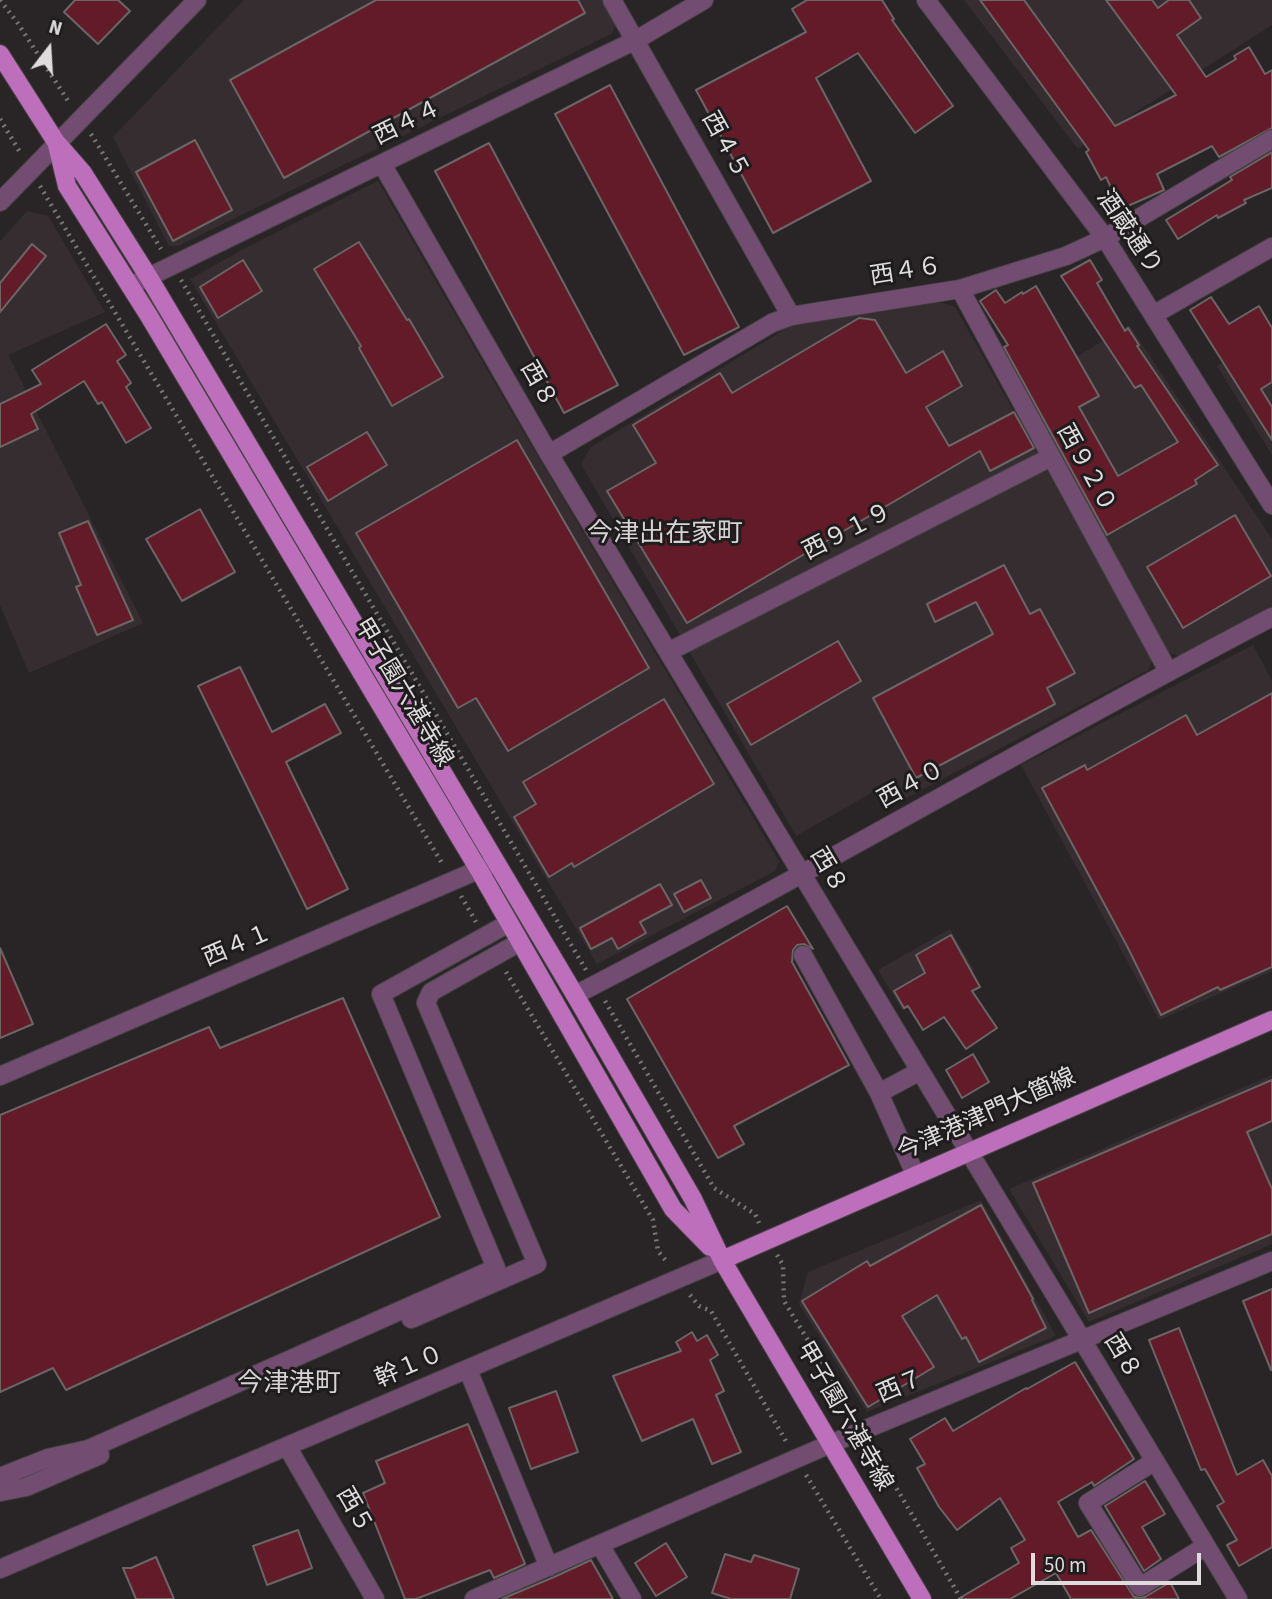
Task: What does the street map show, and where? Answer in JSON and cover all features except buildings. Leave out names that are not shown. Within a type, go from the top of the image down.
[{"type":"main road","name":"甲子園六湛寺線","points":[[0,54],[56,142],[83,173],[148,276],[487,866],[509,923],[673,1209],[722,1260]]},
{"type":"main road","name":"甲子園六湛寺線","points":[[56,142],[67,186],[487,866],[575,995],[693,1199],[722,1260],[922,1599]]},
{"type":"main road","name":"今津港津門大箇線","points":[[722,1260],[1272,1020]]},
{"type":"street","points":[[0,202],[197,0]]},
{"type":"street","name":"西４５","points":[[612,0],[791,316]]},
{"type":"street","name":"西４４","points":[[130,286],[636,40],[704,0]]},
{"type":"street","name":"酒蔵通り","points":[[926,0],[1105,238],[1272,505]]},
{"type":"street","name":"西４６","points":[[549,454],[772,323],[791,316],[960,289],[1066,256],[1105,238],[1272,139]]},
{"type":"street","name":"西８","points":[[382,164],[549,454],[1238,1599]]},
{"type":"street","points":[[1153,316],[1272,247]]},
{"type":"street","name":"西９２０","points":[[960,289],[1168,671]]},
{"type":"street","name":"西９１９","points":[[668,652],[1051,457]]},
{"type":"street","name":"西４０","points":[[575,995],[801,876],[1168,671],[1272,617]]},
{"type":"street","name":"西４１","points":[[0,1076],[487,866]]},
{"type":"street","points":[[0,1477],[48,1458],[89,1449],[496,1268],[381,994],[509,923]]},
{"type":"street","points":[[0,1492],[26,1487],[537,1264],[426,1003],[430,992],[520,942]]},
{"type":"street","points":[[803,955],[880,1093],[915,1174]]},
{"type":"street","points":[[880,1093],[920,1071]]},
{"type":"street","name":"幹１０","points":[[0,1569],[722,1260]]},
{"type":"street","name":"西７","points":[[474,1599],[863,1430],[1272,1261]]},
{"type":"street","points":[[468,1370],[549,1567]]},
{"type":"street","name":"西５","points":[[288,1448],[375,1599]]},
{"type":"street","points":[[1155,1461],[1088,1503],[1140,1587],[1206,1546]]},
{"type":"street","points":[[600,1545],[632,1599]]},
{"type":"path","points":[[0,0],[18,22],[80,118],[171,265],[714,1188],[755,1214],[783,1265],[785,1301],[961,1599]]},
{"type":"path","points":[[0,119],[485,936]]},
{"type":"path","points":[[496,955],[653,1220],[658,1251],[699,1306],[711,1311],[881,1599]]},
{"type":"shaded area","points":[[244,0],[602,0],[617,25],[611,34],[178,246],[169,246],[113,137]]},
{"type":"shaded area","points":[[964,0],[1272,0],[1272,25],[1078,149]]},
{"type":"shaded area","points":[[378,181],[507,404],[779,861],[775,871],[597,964],[190,279]]},
{"type":"shaded area","points":[[27,211],[48,216],[105,312],[8,355],[143,623],[29,673],[0,605],[0,241]]},
{"type":"shaded area","points":[[940,302],[955,307],[1153,659],[1148,670],[905,799],[894,780],[796,836],[581,464],[591,447],[792,325]]},
{"type":"shaded area","points":[[1129,325],[1272,539],[1272,608],[1184,657],[1166,652],[1022,390]]},
{"type":"shaded area","points":[[1272,335],[1272,455],[1217,366]]},
{"type":"shaded area","points":[[1253,645],[1272,681],[1272,971],[1159,1020],[1021,765]]},
{"type":"shaded area","points":[[950,929],[974,970],[903,1011],[878,970]]},
{"type":"shaded area","points":[[1272,1075],[1272,1244],[1089,1322],[1009,1189]]},
{"type":"shaded area","points":[[981,1200],[1056,1336],[867,1412],[799,1304],[808,1272]]},
{"type":"district","name":"今津出在家町","points":[[665,535]]},
{"type":"district","name":"今津港町","points":[[289,1385]]}]
